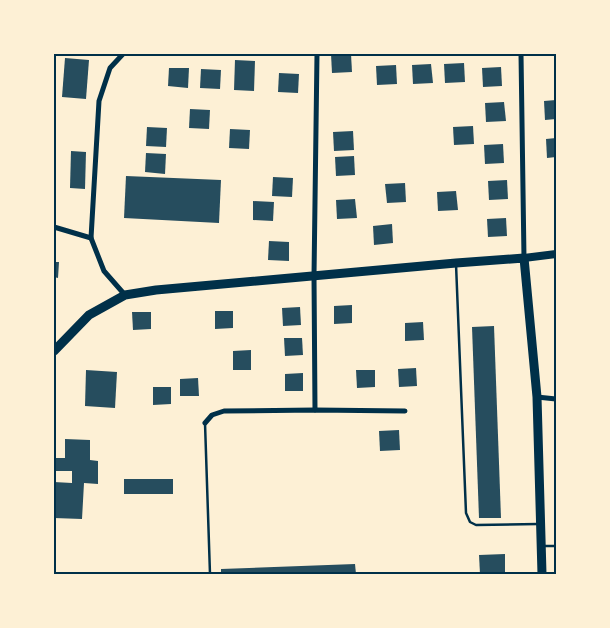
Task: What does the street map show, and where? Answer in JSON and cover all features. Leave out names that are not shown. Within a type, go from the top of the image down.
[{"type":"main road","points":[[54,351],[89,314],[125,295],[156,290],[556,254]]},
{"type":"main road","points":[[524,258],[537,397],[542,574]]},
{"type":"street","points":[[123,54],[110,68],[99,101],[91,238],[104,271],[125,295]]},
{"type":"street","points":[[315,410],[314,276],[317,54]]},
{"type":"street","points":[[521,54],[524,258]]},
{"type":"street","points":[[54,228],[91,238]]},
{"type":"street","points":[[537,397],[556,399]]},
{"type":"street","points":[[205,423],[212,415],[224,411],[404,411]]},
{"type":"lane","points":[[456,262],[466,513],[470,522],[476,525],[541,524]]},
{"type":"lane","points":[[205,423],[210,574]]},
{"type":"lane","points":[[541,546],[556,546]]},
{"type":"building","points":[[331,54],[351,54],[352,72],[332,73]]},
{"type":"building","points":[[65,58],[89,60],[86,99],[62,97]]},
{"type":"building","points":[[235,60],[255,61],[254,91],[234,90]]},
{"type":"building","points":[[464,63],[465,82],[445,83],[444,64]]},
{"type":"building","points":[[431,64],[433,83],[413,84],[412,65]]},
{"type":"building","points":[[396,65],[397,84],[377,85],[376,66]]},
{"type":"building","points":[[501,67],[502,86],[483,87],[482,68]]},
{"type":"building","points":[[169,68],[189,68],[188,88],[168,86]]},
{"type":"building","points":[[201,69],[221,70],[220,89],[200,88]]},
{"type":"building","points":[[279,73],[299,74],[298,93],[278,92]]},
{"type":"building","points":[[556,100],[556,119],[545,120],[544,101]]},
{"type":"building","points":[[504,102],[506,121],[486,122],[485,103]]},
{"type":"building","points":[[190,109],[210,110],[209,129],[189,128]]},
{"type":"building","points":[[473,126],[474,144],[454,145],[453,127]]},
{"type":"building","points":[[147,127],[167,128],[166,147],[146,146]]},
{"type":"building","points":[[230,129],[250,130],[249,149],[229,148]]},
{"type":"building","points":[[353,131],[354,150],[334,151],[333,132]]},
{"type":"building","points":[[556,138],[556,157],[547,158],[546,139]]},
{"type":"building","points":[[503,144],[504,163],[485,164],[484,145]]},
{"type":"building","points":[[71,151],[86,152],[85,189],[70,188]]},
{"type":"building","points":[[146,153],[166,154],[165,174],[145,172]]},
{"type":"building","points":[[354,156],[355,175],[336,176],[335,157]]},
{"type":"building","points":[[126,176],[221,180],[219,223],[124,218]]},
{"type":"building","points":[[273,177],[293,178],[292,197],[272,196]]},
{"type":"building","points":[[507,180],[508,199],[489,200],[488,181]]},
{"type":"building","points":[[405,183],[406,202],[387,203],[385,184]]},
{"type":"building","points":[[456,191],[458,210],[438,211],[437,192]]},
{"type":"building","points":[[355,199],[357,218],[337,219],[336,200]]},
{"type":"building","points":[[253,201],[274,202],[273,221],[253,220]]},
{"type":"building","points":[[506,218],[507,236],[488,237],[487,219]]},
{"type":"building","points":[[392,224],[393,243],[374,245],[373,226]]},
{"type":"building","points":[[269,241],[289,242],[289,261],[268,260]]},
{"type":"building","points":[[54,262],[59,262],[58,278],[54,277]]},
{"type":"building","points":[[352,305],[352,323],[334,324],[334,306]]},
{"type":"building","points":[[300,307],[301,325],[283,326],[282,308]]},
{"type":"building","points":[[215,311],[233,311],[233,328],[215,329]]},
{"type":"building","points":[[132,312],[151,312],[151,329],[133,330]]},
{"type":"building","points":[[423,322],[424,340],[405,341],[405,323]]},
{"type":"building","points":[[494,326],[501,518],[479,518],[472,327]]},
{"type":"building","points":[[284,338],[302,338],[303,355],[285,356]]},
{"type":"building","points":[[251,350],[251,370],[233,370],[233,351]]},
{"type":"building","points":[[416,368],[417,386],[399,387],[398,369]]},
{"type":"building","points":[[86,370],[117,372],[115,408],[85,406]]},
{"type":"building","points":[[356,370],[375,370],[375,387],[357,388]]},
{"type":"building","points":[[303,373],[303,391],[285,391],[285,374]]},
{"type":"building","points":[[198,378],[199,396],[180,396],[180,379]]},
{"type":"building","points":[[153,387],[171,387],[171,404],[153,405]]},
{"type":"building","points":[[399,430],[400,450],[380,451],[379,431]]},
{"type":"building","points":[[65,439],[90,440],[90,460],[98,461],[98,484],[84,483],[82,519],[54,518],[54,482],[72,483],[72,471],[55,471],[54,468],[54,458],[65,458]]},
{"type":"building","points":[[124,479],[173,479],[173,494],[124,494]]},
{"type":"building","points":[[505,554],[505,574],[480,574],[479,555]]},
{"type":"building","points":[[355,564],[356,574],[221,574],[221,569]]}]
